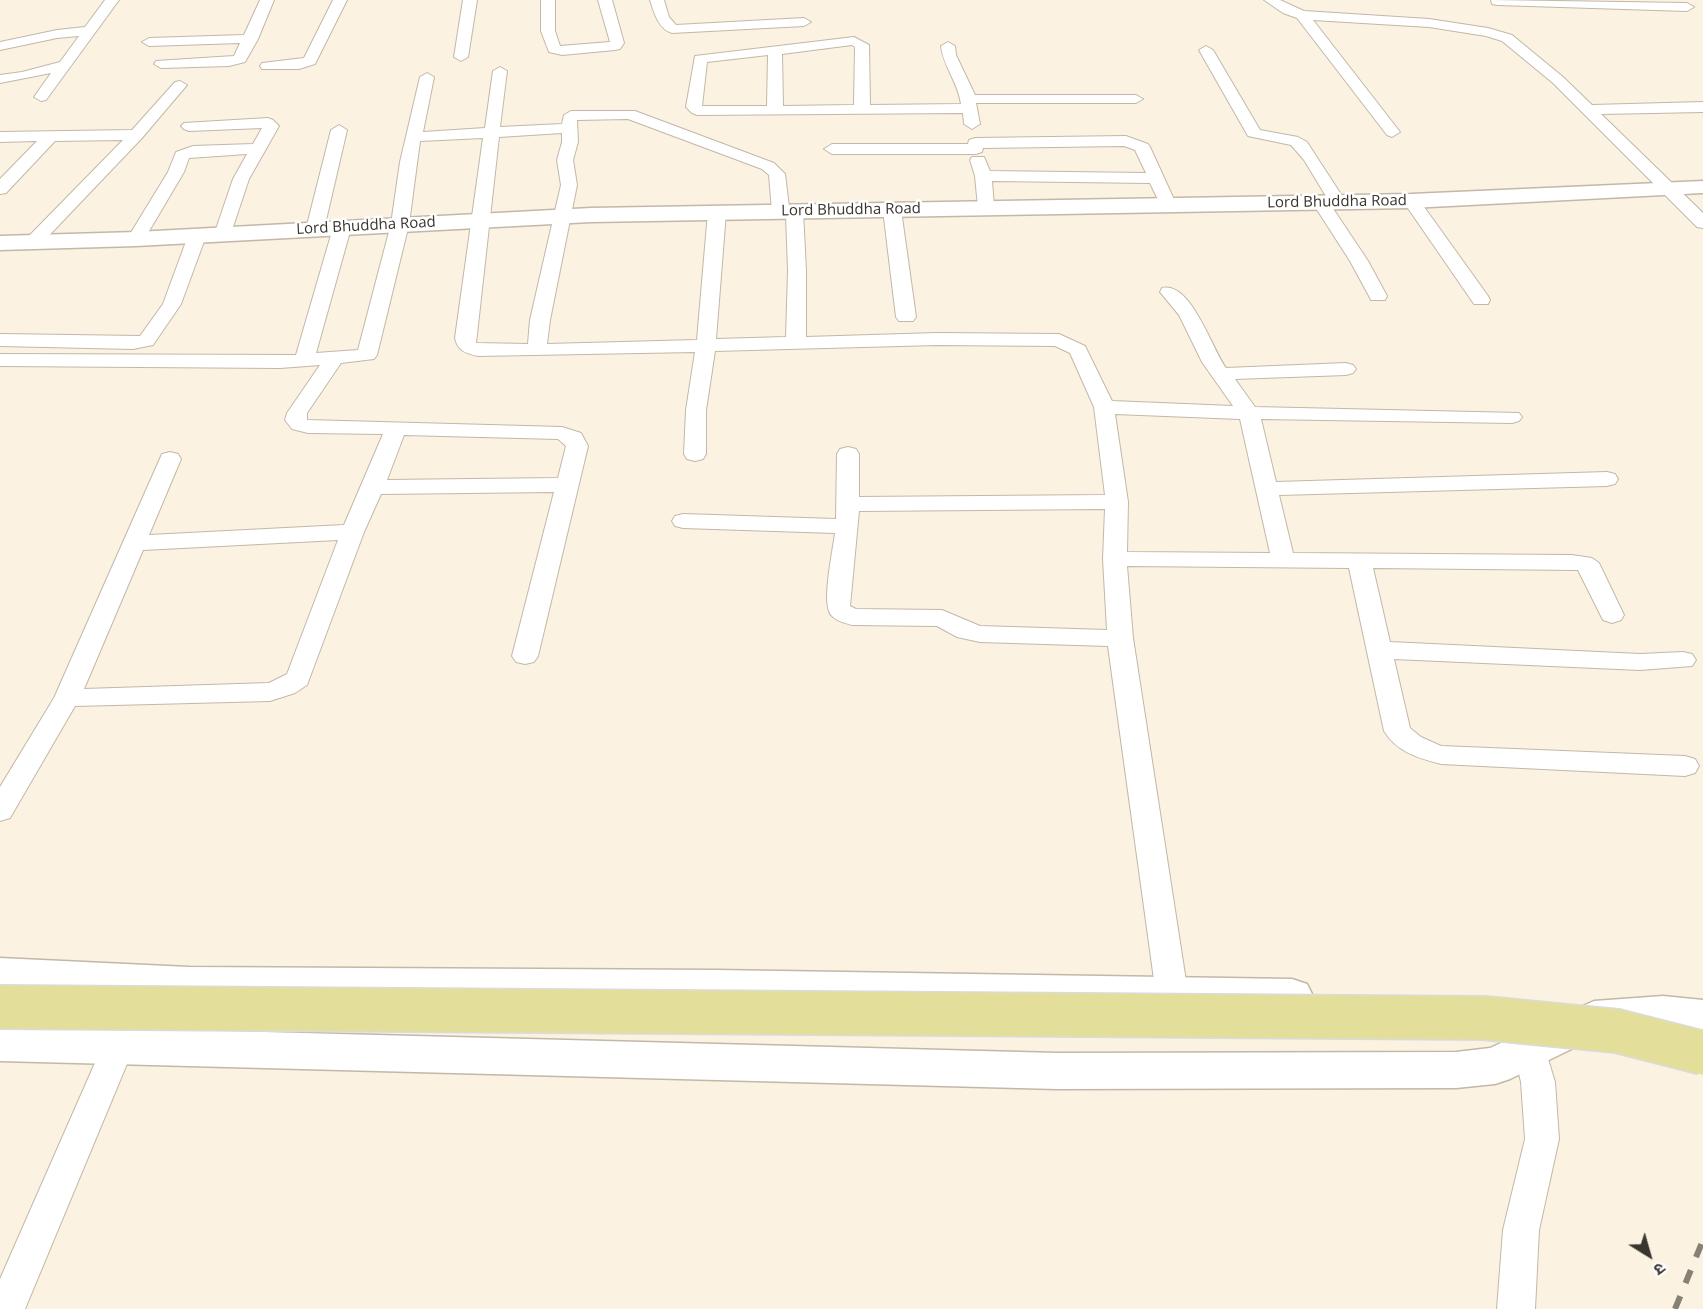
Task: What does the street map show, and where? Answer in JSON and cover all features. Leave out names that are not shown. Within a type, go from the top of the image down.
[{"type":"main road","points":[[0,1007],[1484,1018],[1617,1031],[1703,1053]]},
{"type":"street","points":[[41,97],[112,0]]},
{"type":"street","points":[[161,64],[234,62],[240,59],[267,0]]},
{"type":"street","points":[[267,66],[299,65],[310,62],[340,0]]},
{"type":"street","points":[[461,57],[470,0]]},
{"type":"street","points":[[548,0],[548,31],[554,49],[559,51],[615,46],[604,0]]},
{"type":"street","points":[[657,0],[663,18],[672,29],[804,22]]},
{"type":"street","points":[[1271,0],[1302,15],[1429,23],[1493,13],[1602,2],[1687,8]]},
{"type":"street","points":[[1493,13],[1507,38],[1519,46],[1589,110],[1703,223]]},
{"type":"street","points":[[1302,15],[1392,132]]},
{"type":"street","points":[[0,46],[45,36],[90,32]]},
{"type":"street","points":[[149,42],[251,39]]},
{"type":"street","points":[[862,109],[862,48],[859,43],[848,41],[700,59],[694,107],[702,111],[862,109],[1136,99]]},
{"type":"street","points":[[948,46],[949,54],[963,77],[983,176],[986,207]]},
{"type":"street","points":[[775,50],[775,111]]},
{"type":"street","points":[[1206,50],[1254,133],[1268,138],[1288,139],[1300,144],[1378,296]]},
{"type":"street","points":[[0,79],[23,76],[67,64]]},
{"type":"street","points":[[500,71],[465,338],[467,346],[478,350],[537,350],[954,339],[1059,340],[1078,350],[1104,407],[1117,502],[1114,559],[1120,638],[1172,994]]},
{"type":"street","points":[[0,340],[131,352],[304,361],[363,356],[368,353],[400,224],[408,162],[427,77]]},
{"type":"street","points":[[33,243],[136,135],[180,85]]},
{"type":"street","points":[[1589,110],[1703,107]]},
{"type":"street","points":[[537,350],[540,321],[569,184],[565,160],[569,149],[569,118],[571,116],[622,113],[729,150],[773,169],[787,211],[797,271],[796,343]]},
{"type":"street","points":[[189,126],[268,123],[271,126],[241,179],[223,235]]},
{"type":"street","points":[[414,137],[568,128]]},
{"type":"street","points":[[315,229],[339,130]]},
{"type":"street","points":[[0,137],[136,135]]},
{"type":"street","points":[[0,189],[50,137]]},
{"type":"street","points":[[832,149],[1131,142],[1142,147],[1154,178],[1169,206]]},
{"type":"street","points":[[136,239],[176,172],[182,155],[193,151],[256,149]]},
{"type":"street","points":[[983,176],[1154,178]]},
{"type":"street","name":"Lord Bhuddha Road","points":[[0,243],[223,235],[562,216],[1411,201],[1703,188]]},
{"type":"street","points":[[1411,201],[1480,300]]},
{"type":"street","points":[[892,210],[906,317]]},
{"type":"street","points":[[695,454],[696,410],[706,346],[717,212]]},
{"type":"street","points":[[304,361],[342,228]]},
{"type":"street","points":[[0,360],[131,352],[148,340],[172,304],[197,236]]},
{"type":"street","points":[[1169,292],[1188,313],[1212,362],[1250,413],[1283,559]]},
{"type":"street","points":[[334,358],[317,387],[297,413],[296,420],[299,425],[562,433],[573,438],[577,446],[525,656]]},
{"type":"street","points":[[1220,374],[1346,369]]},
{"type":"street","points":[[1104,407],[1250,413],[1512,417]]},
{"type":"street","points":[[67,698],[270,692],[286,687],[298,679],[352,532],[373,487],[396,428]]},
{"type":"street","points":[[848,454],[847,515],[838,606],[846,614],[852,617],[942,618],[966,631],[980,634],[1120,638]]},
{"type":"street","points":[[0,811],[67,698],[170,459]]},
{"type":"street","points":[[1268,489],[1606,479]]},
{"type":"street","points":[[373,487],[568,485]]},
{"type":"street","points":[[683,521],[1117,502]]},
{"type":"street","points":[[133,543],[352,532]]},
{"type":"street","points":[[1114,559],[1584,563],[1591,568],[1612,615]]},
{"type":"street","points":[[1360,562],[1397,731],[1407,742],[1421,750],[1441,755],[1685,766]]},
{"type":"street","points":[[1378,650],[1640,662],[1683,660]]},
{"type":"street","points":[[0,974],[189,983],[1172,994],[1492,1003],[1594,1018],[1663,1013],[1703,1017]]},
{"type":"street","points":[[0,1043],[1057,1071],[1456,1070],[1495,1066],[1594,1018]]},
{"type":"street","points":[[6,1309],[118,1047]]},
{"type":"street","points":[[1516,1309],[1521,1230],[1542,1138],[1538,1082],[1530,1049]]},
{"type":"railway","points":[[1675,1309],[1703,1240]]}]
